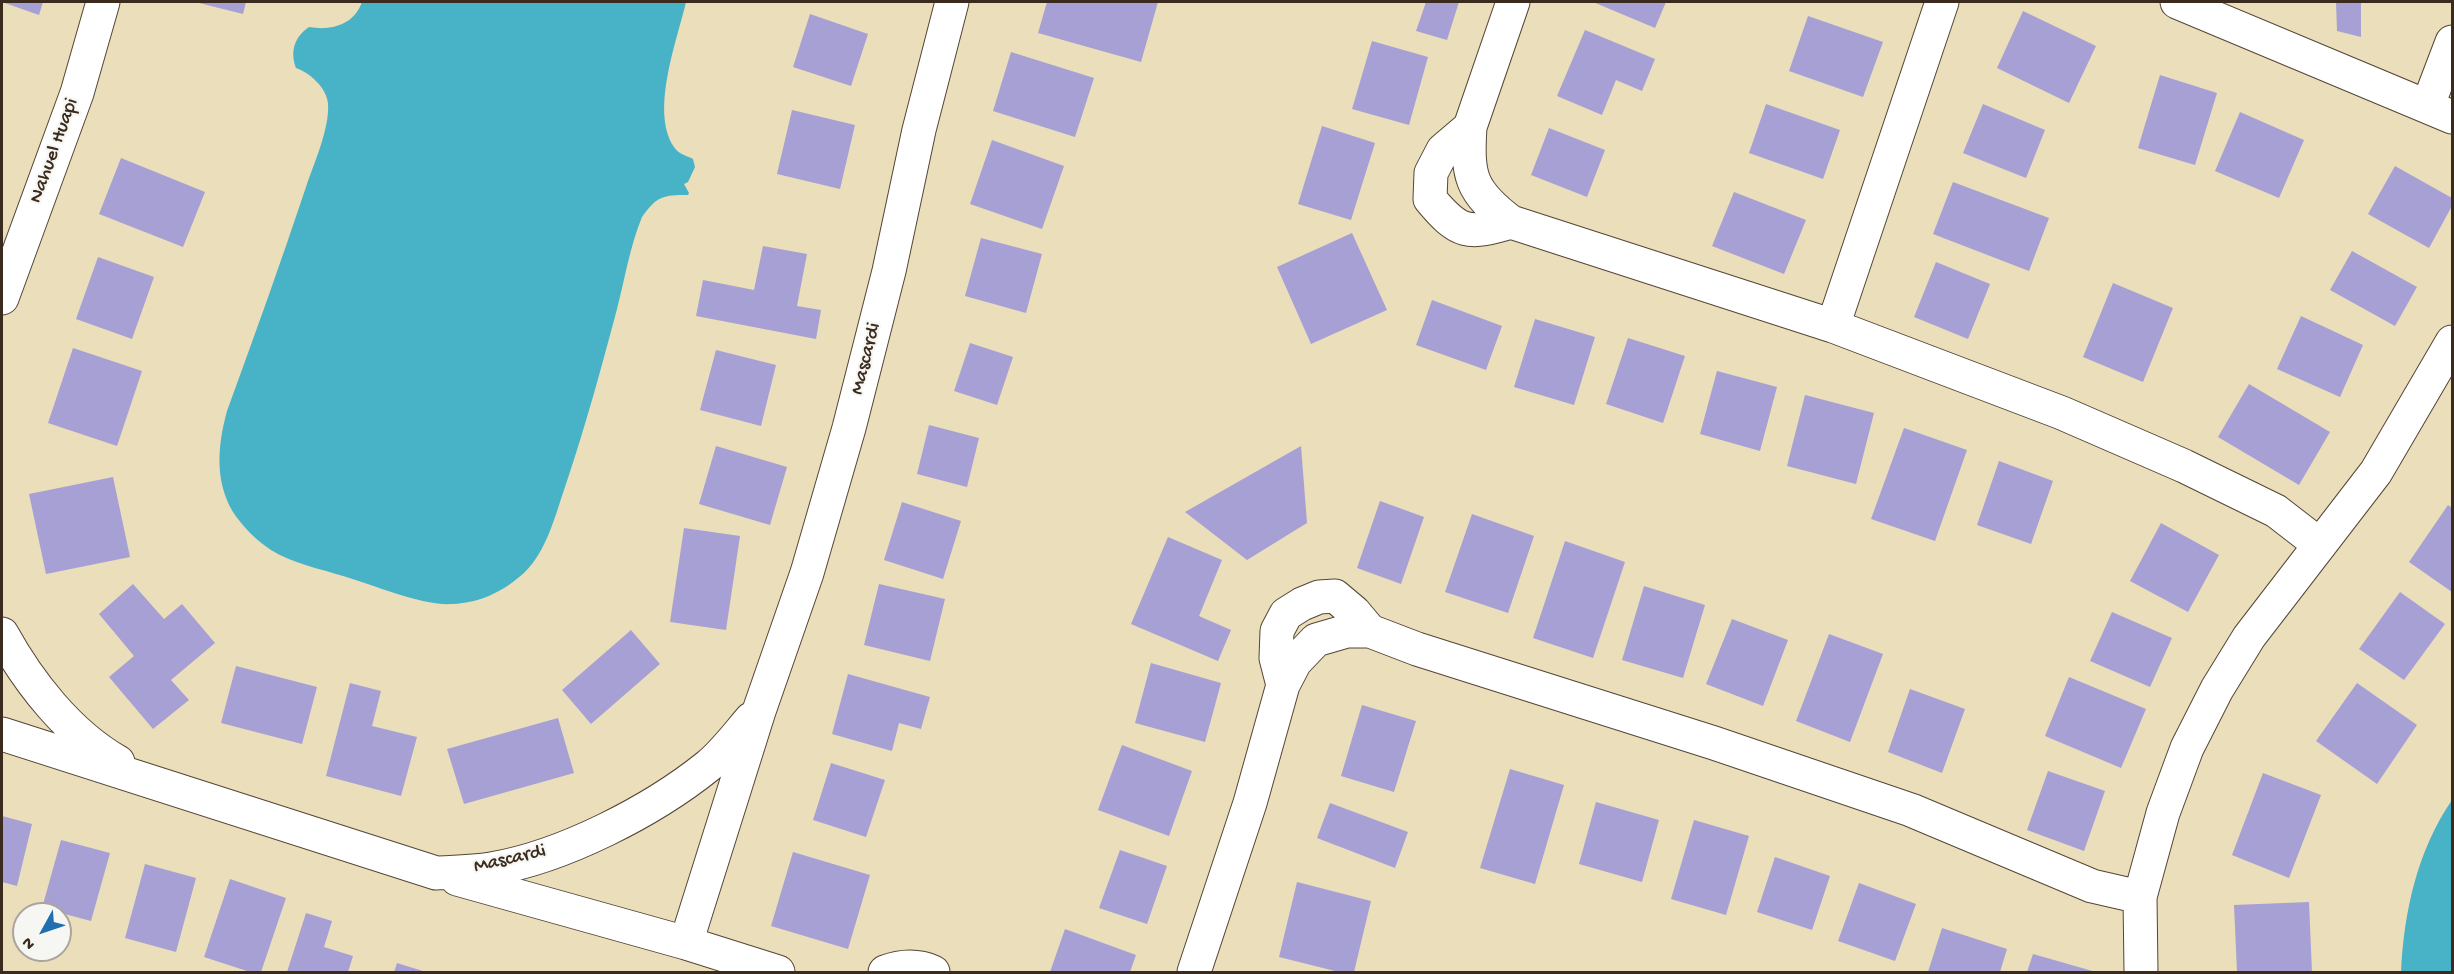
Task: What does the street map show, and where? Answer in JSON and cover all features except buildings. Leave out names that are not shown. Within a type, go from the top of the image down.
[{"type":"street","name":"Nahuel Huapi","points":[[2,298],[76,93],[103,2]]},
{"type":"street","name":"Mascardi","points":[[686,943],[759,711],[807,573],[849,428],[889,271],[919,130],[952,2]]},
{"type":"street","points":[[1513,2],[1470,126],[1468,161],[1478,191],[1490,207],[1511,222],[1833,327],[2062,413],[2184,465],[2276,511],[2320,545]]},
{"type":"street","points":[[1833,327],[1942,2]]},
{"type":"street","points":[[2177,2],[2440,111],[2452,42]]},
{"type":"street","points":[[1470,126],[1443,150],[1431,172],[1430,199],[1446,218],[1463,230],[1486,229],[1511,222]]},
{"type":"street","points":[[2141,972],[2140,897],[2167,802],[2187,748],[2212,699],[2249,637],[2376,472],[2452,342]]},
{"type":"street","points":[[1194,972],[1250,803],[1283,685],[1276,658],[1277,631],[1286,614],[1319,597],[1335,596],[1354,612],[1370,631],[1417,649],[1714,743],[1911,810],[2092,886],[2140,897]]},
{"type":"street","points":[[2,634],[42,694],[74,728],[106,755],[156,783]]},
{"type":"street","name":"Mascardi","points":[[156,783],[436,873],[490,869],[517,863],[597,834],[657,803],[710,764],[759,711]]},
{"type":"street","points":[[2,734],[156,783]]},
{"type":"street","points":[[436,873],[686,943],[778,972]]},
{"type":"street","points":[[885,972],[906,967],[933,972]]},
{"type":"water","points":[[362,2],[686,2],[668,76],[664,115],[667,132],[675,149],[693,159],[695,167],[688,182],[684,184],[689,193],[661,198],[642,217],[579,443],[554,521],[539,554],[525,572],[509,585],[492,595],[463,603],[427,602],[279,555],[255,538],[233,512],[220,475],[221,436],[227,411],[327,123],[327,97],[316,81],[307,73],[296,68],[293,56],[295,45],[300,35],[309,27],[333,27],[348,21]]},
{"type":"water","points":[[2452,800],[2452,972],[2401,972],[2405,927],[2414,883],[2430,840]]}]
